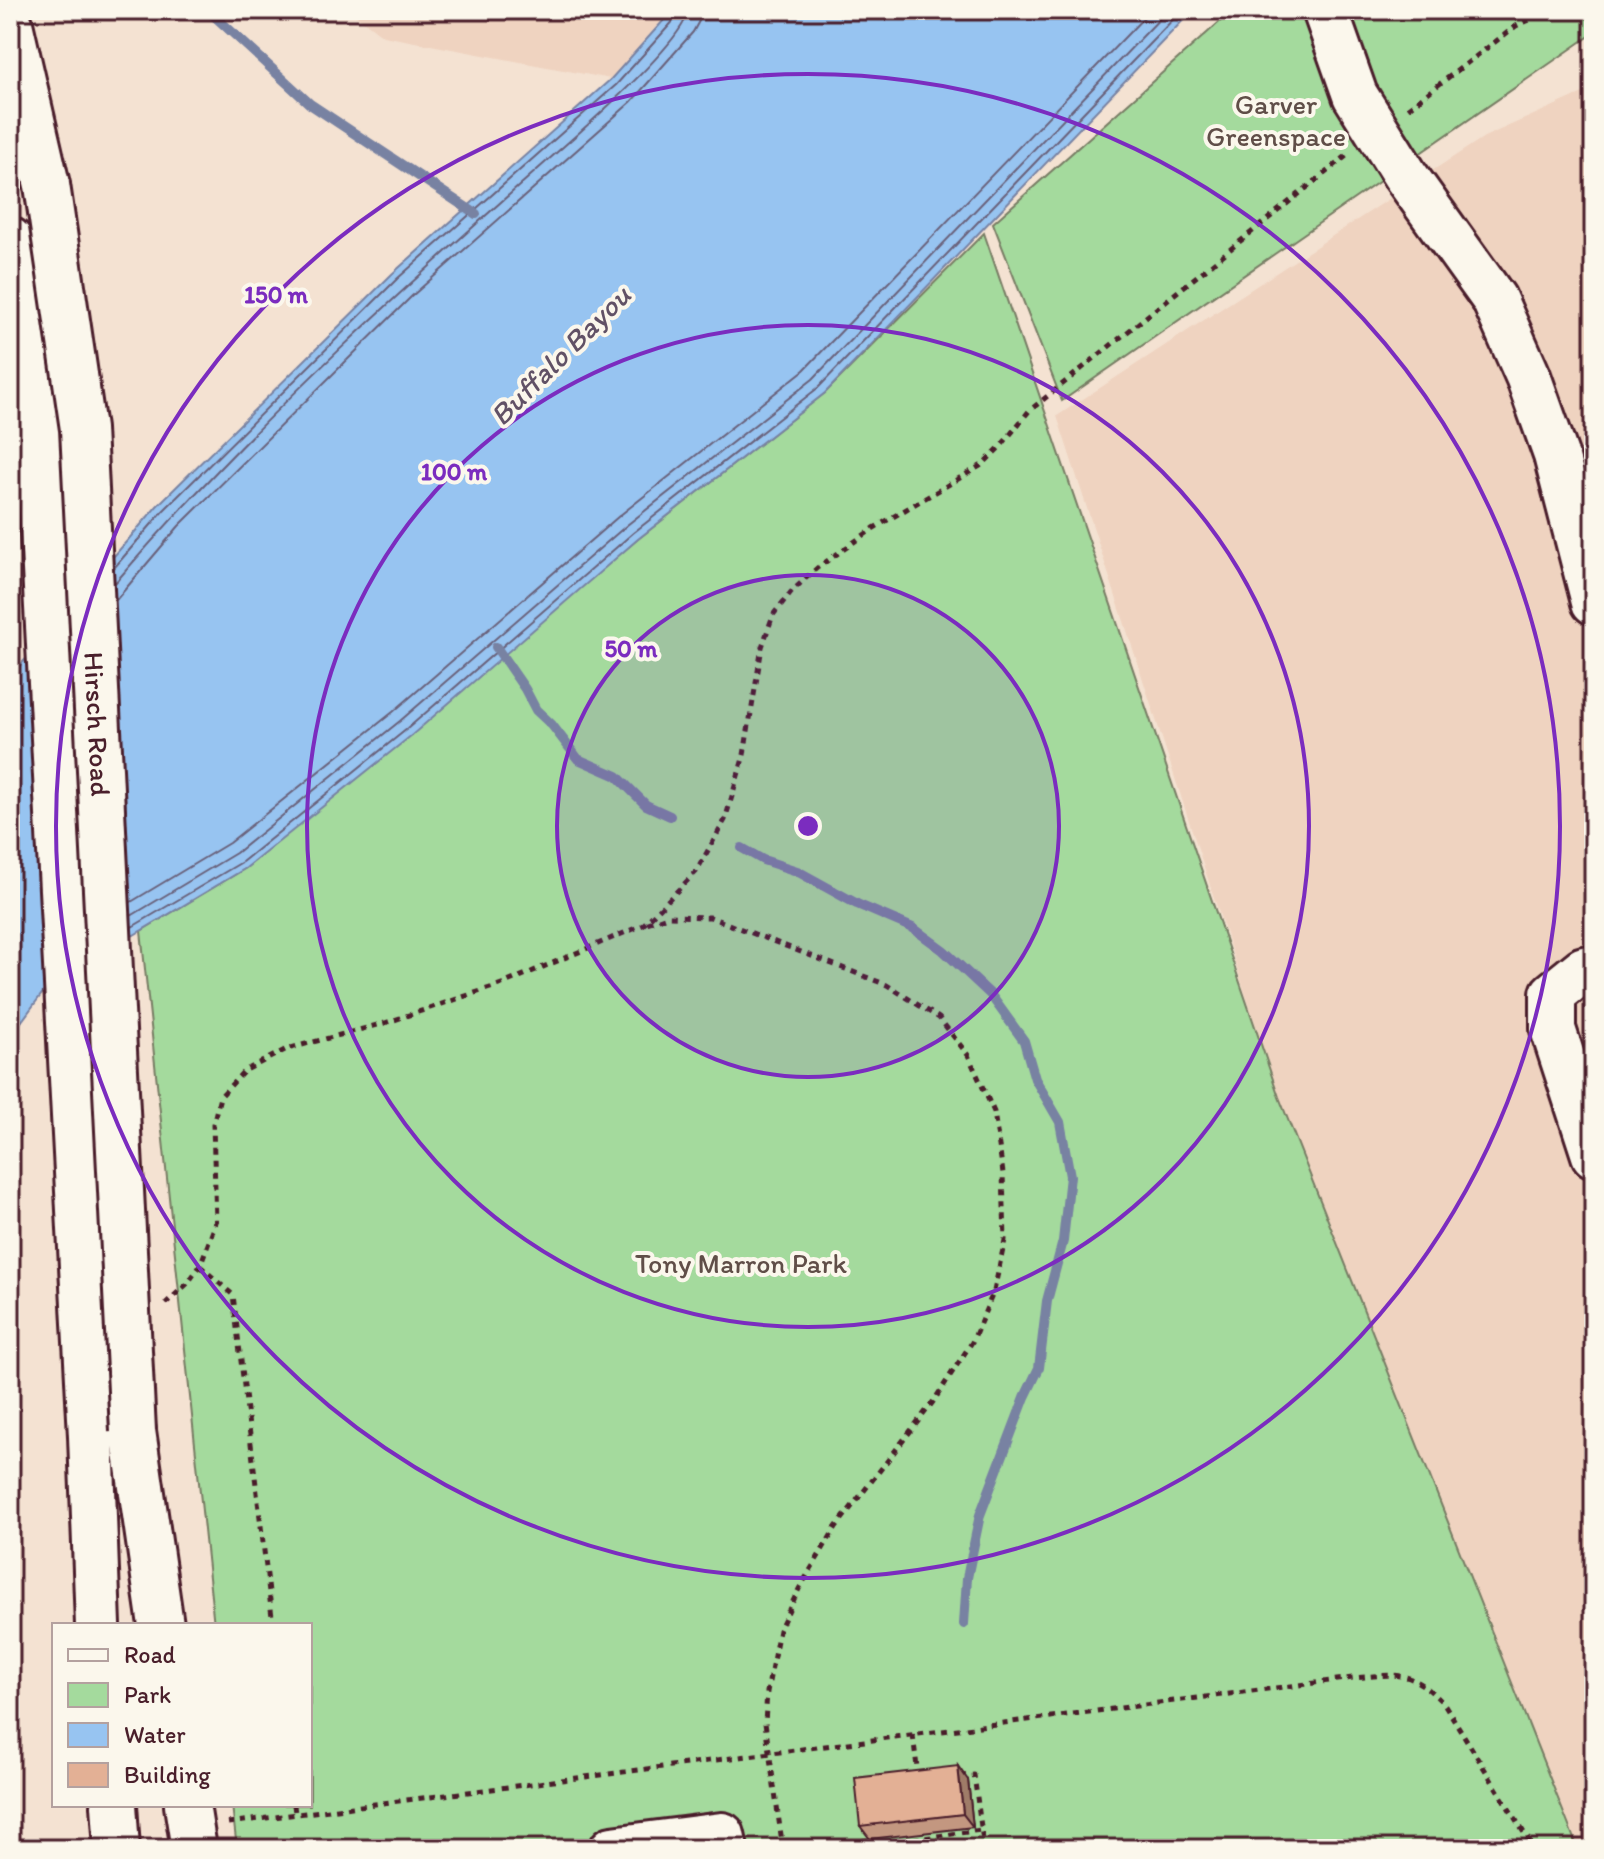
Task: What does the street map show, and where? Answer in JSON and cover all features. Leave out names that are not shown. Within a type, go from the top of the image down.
[{"type":"main road","points":[[1325,10],[1355,95],[1376,132],[1494,299],[1528,376],[1556,455],[1594,602]]},
{"type":"main road","name":"Hirsch Road","points":[[10,24],[47,185],[83,429],[112,1434]]},
{"type":"main road","name":"Hirsch Road","points":[[10,240],[35,399],[112,1434]]},
{"type":"main road","points":[[1594,967],[1584,969],[1553,994],[1553,1029],[1594,1155]]},
{"type":"main road","points":[[98,1623],[112,1434]]},
{"type":"main road","points":[[112,1434],[160,1623]]},
{"type":"main road","points":[[114,1807],[117,1849]]},
{"type":"main road","points":[[612,1849],[723,1842]]},
{"type":"path","points":[[643,925],[696,872],[725,820],[744,755],[762,647],[773,615],[791,592],[817,568],[874,528],[982,465],[1029,411],[1376,132],[1516,26],[1552,10]]},
{"type":"path","points":[[161,1306],[187,1284],[200,1266],[216,1222],[213,1124],[220,1097],[244,1071],[287,1049],[385,1023],[505,983],[667,916],[710,917],[887,985],[939,1018],[968,1055],[994,1112],[1003,1173],[1005,1240],[994,1291],[972,1342],[933,1402],[836,1527],[779,1630],[767,1692],[765,1723],[783,1849]]},
{"type":"path","points":[[200,1266],[233,1295],[273,1623]]},
{"type":"path","points":[[191,1827],[1401,1674],[1426,1684],[1445,1705],[1534,1849]]},
{"type":"path","points":[[913,1735],[919,1780]]},
{"type":"path","points":[[946,1778],[974,1775],[984,1849]]},
{"type":"path","points":[[294,1807],[295,1813]]},
{"type":"path","points":[[863,1816],[866,1848],[981,1830]]},
{"type":"shaded area","points":[[349,10],[673,10],[611,79],[383,36]]},
{"type":"shaded area","points":[[1594,88],[1594,1849],[1578,1849],[1279,1097],[1057,416],[1484,137]]},
{"type":"green space","name":"Garver Greenspace","points":[[1233,10],[1594,10],[1594,33],[1062,401],[993,223]]},
{"type":"green space","name":"Tony Marron Park","points":[[984,233],[1279,1097],[1578,1849],[237,1849],[232,1807],[312,1807],[312,1623],[214,1623],[141,931],[246,868],[638,539],[825,393]]},
{"type":"water","name":"Buffalo Bayou","points":[[673,10],[1193,10],[825,393],[638,539],[412,735],[246,868],[47,987],[10,1037],[10,677],[157,506],[392,274],[611,79]]},
{"type":"building","points":[[958,1766],[963,1814],[860,1826],[855,1778]]},
{"type":"waterway","points":[[208,10],[310,104],[476,214]]},
{"type":"waterway","points":[[496,647],[536,710],[578,759],[617,776],[646,805],[670,816]]},
{"type":"waterway","points":[[742,848],[763,860],[797,871],[857,904],[913,928],[943,950],[990,994],[1024,1041],[1035,1079],[1060,1122],[1070,1176],[1063,1241],[1047,1301],[1039,1368],[980,1515],[967,1578],[964,1624]]}]
